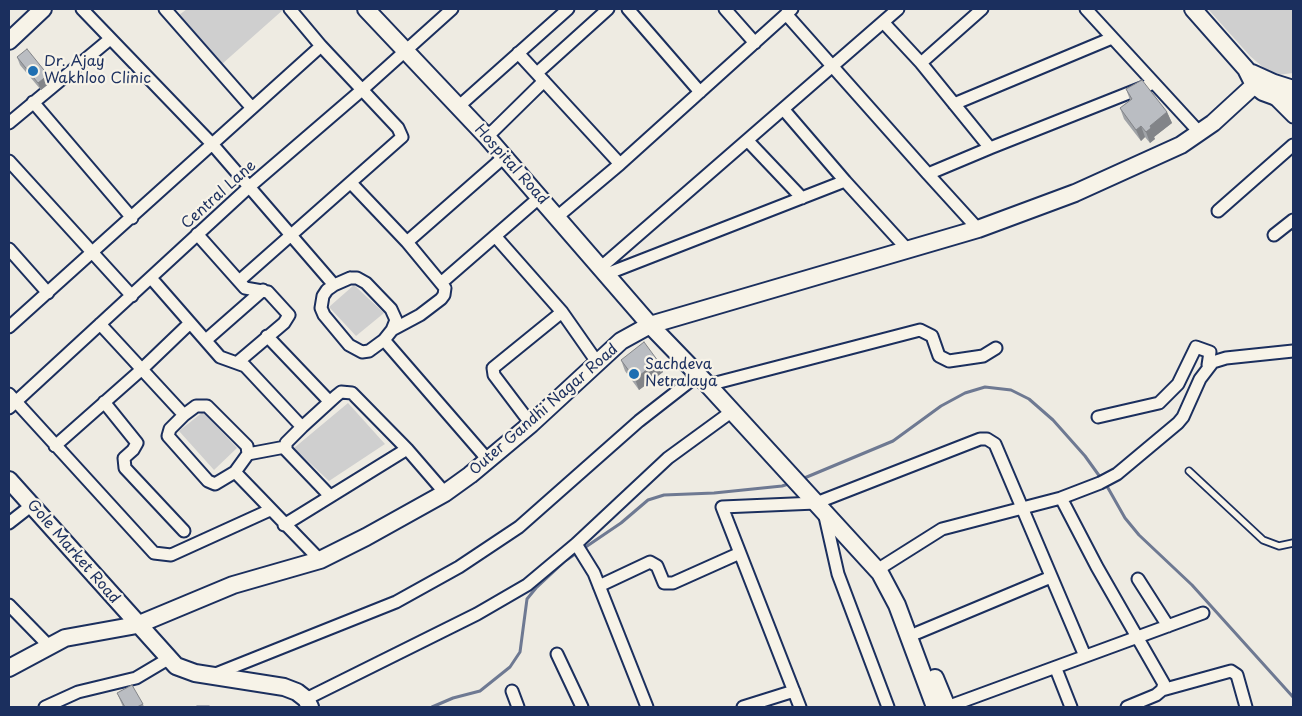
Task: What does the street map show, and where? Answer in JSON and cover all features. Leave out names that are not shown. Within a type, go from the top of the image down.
[{"type":"street","points":[[9,41],[43,9]]},
{"type":"street","points":[[82,9],[213,145],[334,284]]},
{"type":"street","points":[[164,9],[252,108]]},
{"type":"street","points":[[238,281],[290,233],[351,183],[402,137],[398,128],[321,46],[290,9]]},
{"type":"street","name":"Hospital Road","points":[[366,9],[487,136],[602,272],[878,571]]},
{"type":"street","name":"Central Lane","points":[[11,401],[132,296],[250,187],[452,9]]},
{"type":"street","points":[[458,107],[568,9]]},
{"type":"street","points":[[487,136],[541,77],[608,9]]},
{"type":"street","points":[[628,9],[700,92]]},
{"type":"street","points":[[725,9],[755,43]]},
{"type":"street","points":[[602,272],[833,64],[898,9]]},
{"type":"street","points":[[921,63],[982,9]]},
{"type":"street","points":[[1086,9],[1200,133]]},
{"type":"street","points":[[1193,9],[1246,69],[1293,117]]},
{"type":"street","points":[[557,217],[620,164],[789,11],[928,174],[978,229]]},
{"type":"street","points":[[883,22],[921,63],[990,148]]},
{"type":"street","points":[[954,104],[1112,38]]},
{"type":"street","points":[[9,123],[110,39]]},
{"type":"street","points":[[9,327],[321,46]]},
{"type":"street","points":[[518,53],[620,164]]},
{"type":"street","points":[[1258,81],[1293,89]]},
{"type":"street","name":"Outer Gandhi Nagar Road","points":[[9,668],[48,645],[78,634],[137,624],[233,585],[320,560],[366,537],[445,493],[531,424],[621,342],[650,325],[978,229],[1112,178],[1181,145],[1200,133],[1226,112],[1258,81]]},
{"type":"street","points":[[928,174],[1154,84]]},
{"type":"street","points":[[1272,96],[1293,103]]},
{"type":"street","points":[[33,102],[132,218]]},
{"type":"street","points":[[784,110],[907,249]]},
{"type":"street","points":[[748,141],[802,198]]},
{"type":"street","points":[[1218,211],[1293,145]]},
{"type":"street","points":[[407,242],[504,157]]},
{"type":"street","points":[[9,162],[132,296]]},
{"type":"street","points":[[602,272],[845,181]]},
{"type":"street","points":[[351,183],[407,242],[446,291],[441,299],[420,315],[392,330]]},
{"type":"street","points":[[441,283],[540,197]]},
{"type":"street","points":[[1274,234],[1293,220]]},
{"type":"street","points":[[198,234],[245,288],[263,290],[272,296],[289,315],[284,323],[238,362]]},
{"type":"street","points":[[495,236],[562,312],[597,362]]},
{"type":"street","points":[[11,255],[48,293]]},
{"type":"street","points":[[151,278],[220,357],[238,362],[251,372],[302,427]]},
{"type":"street","points":[[350,278],[357,278],[366,283],[394,314],[396,320],[392,330],[384,340],[369,351],[362,352],[350,345],[324,315],[321,308],[323,296],[334,284],[350,278]]},
{"type":"street","points":[[206,340],[263,290]]},
{"type":"street","points":[[531,424],[494,375],[493,368],[562,312]]},
{"type":"street","points":[[55,446],[141,370],[190,322]]},
{"type":"street","points":[[100,324],[184,415]]},
{"type":"street","points":[[211,676],[396,602],[459,567],[527,521],[639,421],[703,380],[920,330],[932,336],[939,356],[949,362],[983,356],[996,348]]},
{"type":"street","points":[[267,336],[329,401]]},
{"type":"street","points":[[384,340],[488,460]]},
{"type":"street","points":[[878,571],[942,529],[1060,498],[1103,481],[1178,423],[1208,365],[1211,354],[1203,349],[1195,349],[1178,384],[1159,403],[1098,417]]},
{"type":"street","points":[[1208,365],[1226,358],[1293,351]]},
{"type":"street","points":[[248,454],[285,447],[302,427],[329,401],[342,392],[352,394],[407,449],[445,493]]},
{"type":"street","points":[[11,401],[55,446],[149,550],[158,555],[171,554],[270,510]]},
{"type":"street","points":[[104,402],[137,443],[133,450],[124,458],[124,468],[184,532]]},
{"type":"street","points":[[196,406],[207,406],[247,446],[248,454],[235,472],[215,484],[208,481],[201,474],[168,436],[170,428],[184,415],[196,406]]},
{"type":"street","points":[[308,703],[495,604],[541,574],[577,546],[668,458],[731,412]]},
{"type":"street","points":[[800,707],[722,507],[816,503],[948,450],[987,439],[995,444],[1085,656]]},
{"type":"street","points":[[285,447],[330,496]]},
{"type":"street","points":[[284,525],[407,449]]},
{"type":"street","points":[[235,472],[284,525],[320,560]]},
{"type":"street","name":"Gole Market Road","points":[[9,480],[168,659],[186,670],[211,676],[284,687],[297,692],[308,703]]},
{"type":"street","points":[[1060,498],[1097,567],[1162,679],[1164,684],[1162,690]]},
{"type":"street","points":[[816,503],[838,574],[888,707]]},
{"type":"street","points":[[9,523],[32,505]]},
{"type":"street","points":[[577,546],[588,561],[600,586],[648,707]]},
{"type":"street","points":[[600,586],[650,562],[657,566],[664,582],[673,583],[740,554]]},
{"type":"street","points":[[878,571],[898,586],[947,707],[1056,669],[1085,656],[1139,638],[1203,613]]},
{"type":"street","points":[[878,571],[898,605],[935,707]]},
{"type":"street","points":[[917,633],[1051,577]]},
{"type":"street","points":[[1138,579],[1168,626]]},
{"type":"street","points":[[9,606],[48,645]]},
{"type":"street","points":[[557,654],[582,707]]},
{"type":"street","points":[[45,707],[78,692],[136,678],[168,659]]},
{"type":"street","points":[[1056,669],[1071,707]]},
{"type":"street","points":[[1127,707],[1162,690],[1231,671],[1237,675],[1246,707]]},
{"type":"street","points":[[512,691],[518,707]]},
{"type":"street","points":[[743,707],[794,692]]},
{"type":"lane","points":[[1189,471],[1263,540],[1280,546],[1293,543]]},
{"type":"shaded area","points":[[187,9],[284,9],[222,64],[179,15]]},
{"type":"shaded area","points":[[1208,9],[1293,9],[1293,73],[1278,75],[1264,68],[1250,56]]},
{"type":"shaded area","points":[[354,285],[384,313],[356,336],[329,307]]},
{"type":"shaded area","points":[[348,403],[385,444],[329,481],[294,448]]},
{"type":"shaded area","points":[[203,412],[237,448],[214,470],[179,431]]},
{"type":"building","points":[[27,49],[48,75],[38,83],[17,57]]},
{"type":"building","points":[[1142,80],[1167,112],[1150,126],[1151,128],[1146,132],[1141,126],[1136,130],[1120,108],[1132,99],[1126,89]]},
{"type":"building","points":[[644,342],[658,361],[635,379],[621,360]]},
{"type":"building","points":[[132,685],[143,704],[137,707],[125,707],[117,693]]},
{"type":"waterway","points":[[802,479],[893,441],[941,406],[965,393],[985,387],[1011,390],[1029,399],[1053,420],[1085,456],[1108,488],[1125,518],[1139,535],[1192,585],[1293,697]]},
{"type":"waterway","points":[[432,707],[453,698],[480,691],[510,667],[520,652],[527,599],[536,588],[565,561],[621,523],[648,500],[664,495],[714,493],[782,486],[792,483]]},
{"type":"waterway","points":[[197,707],[209,707]]},
{"type":"place","name":"Dr. Ajay Wakhloo Clinic","points":[[33,71]]},
{"type":"place","name":"Sachdeva Netralaya","points":[[634,374]]}]
